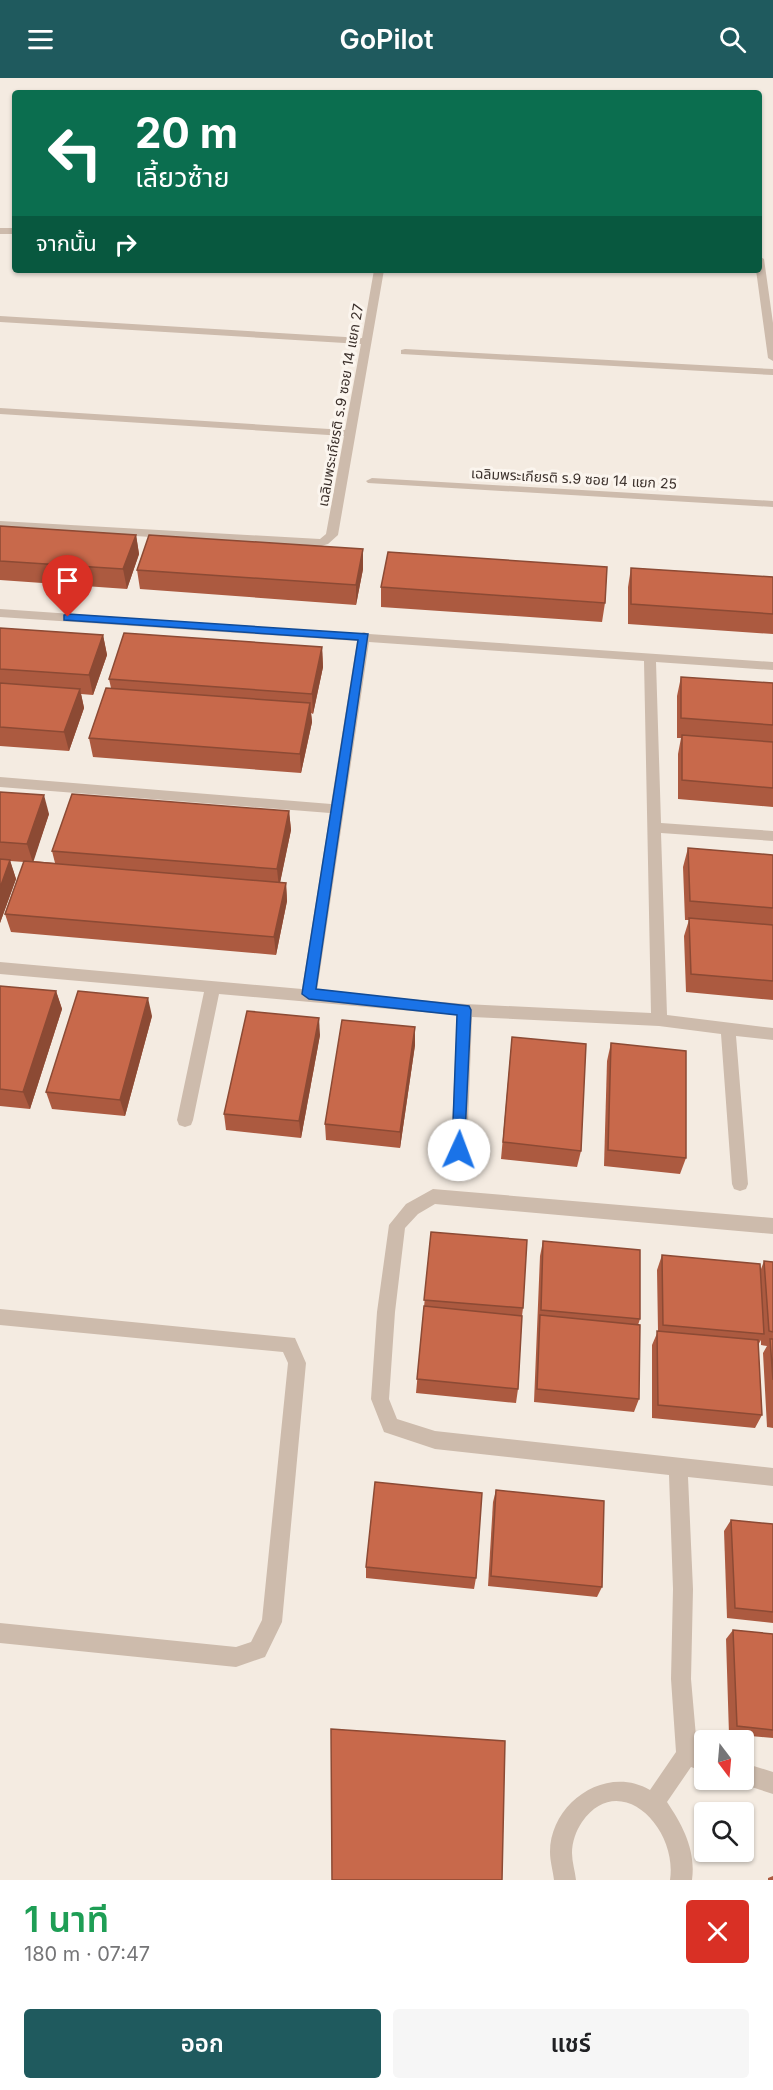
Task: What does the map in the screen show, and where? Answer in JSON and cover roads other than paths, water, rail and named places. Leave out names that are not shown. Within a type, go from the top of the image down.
[{"type":"street","points":[[762,264],[773,358]]},
{"type":"street","name":"เฉลิมพระเกียรติ ร.9 ซอย 14 แยก 27","points":[[0,524],[314,544],[324,542],[332,535],[348,433],[378,273]]},
{"type":"street","points":[[0,319],[367,341]]},
{"type":"street","points":[[405,352],[773,372]]},
{"type":"street","points":[[0,411],[348,433]]},
{"type":"street","name":"เฉลิมพระเกียรติ ร.9 ซอย 14 แยก 25","points":[[372,481],[773,504]]},
{"type":"street","points":[[0,613],[364,636],[773,666]]},
{"type":"street","points":[[309,994],[364,636]]},
{"type":"street","points":[[650,657],[659,1020]]},
{"type":"street","points":[[0,782],[338,809]]},
{"type":"street","points":[[653,827],[773,836]]},
{"type":"street","points":[[0,968],[309,994],[465,1010],[659,1020],[773,1034]]},
{"type":"street","points":[[185,1120],[213,987]]},
{"type":"street","points":[[459,1150],[465,1010]]},
{"type":"street","points":[[728,1028],[740,1184]]},
{"type":"street","points":[[773,1226],[433,1196],[412,1209],[397,1225],[386,1312],[380,1399],[391,1426],[435,1440],[773,1477]]},
{"type":"street","points":[[0,1317],[290,1344],[296,1353],[297,1363],[272,1622],[258,1650],[236,1657],[0,1633]]},
{"type":"street","points":[[678,1467],[683,1589],[681,1679],[694,1747]]},
{"type":"street","points":[[652,1804],[694,1760]]},
{"type":"street","points":[[754,1777],[773,1784]]},
{"type":"street","points":[[565,1880],[560,1866],[561,1843],[567,1822],[579,1806],[595,1795],[614,1790],[634,1793],[652,1804],[671,1825],[679,1846],[683,1869],[681,1880]]}]
